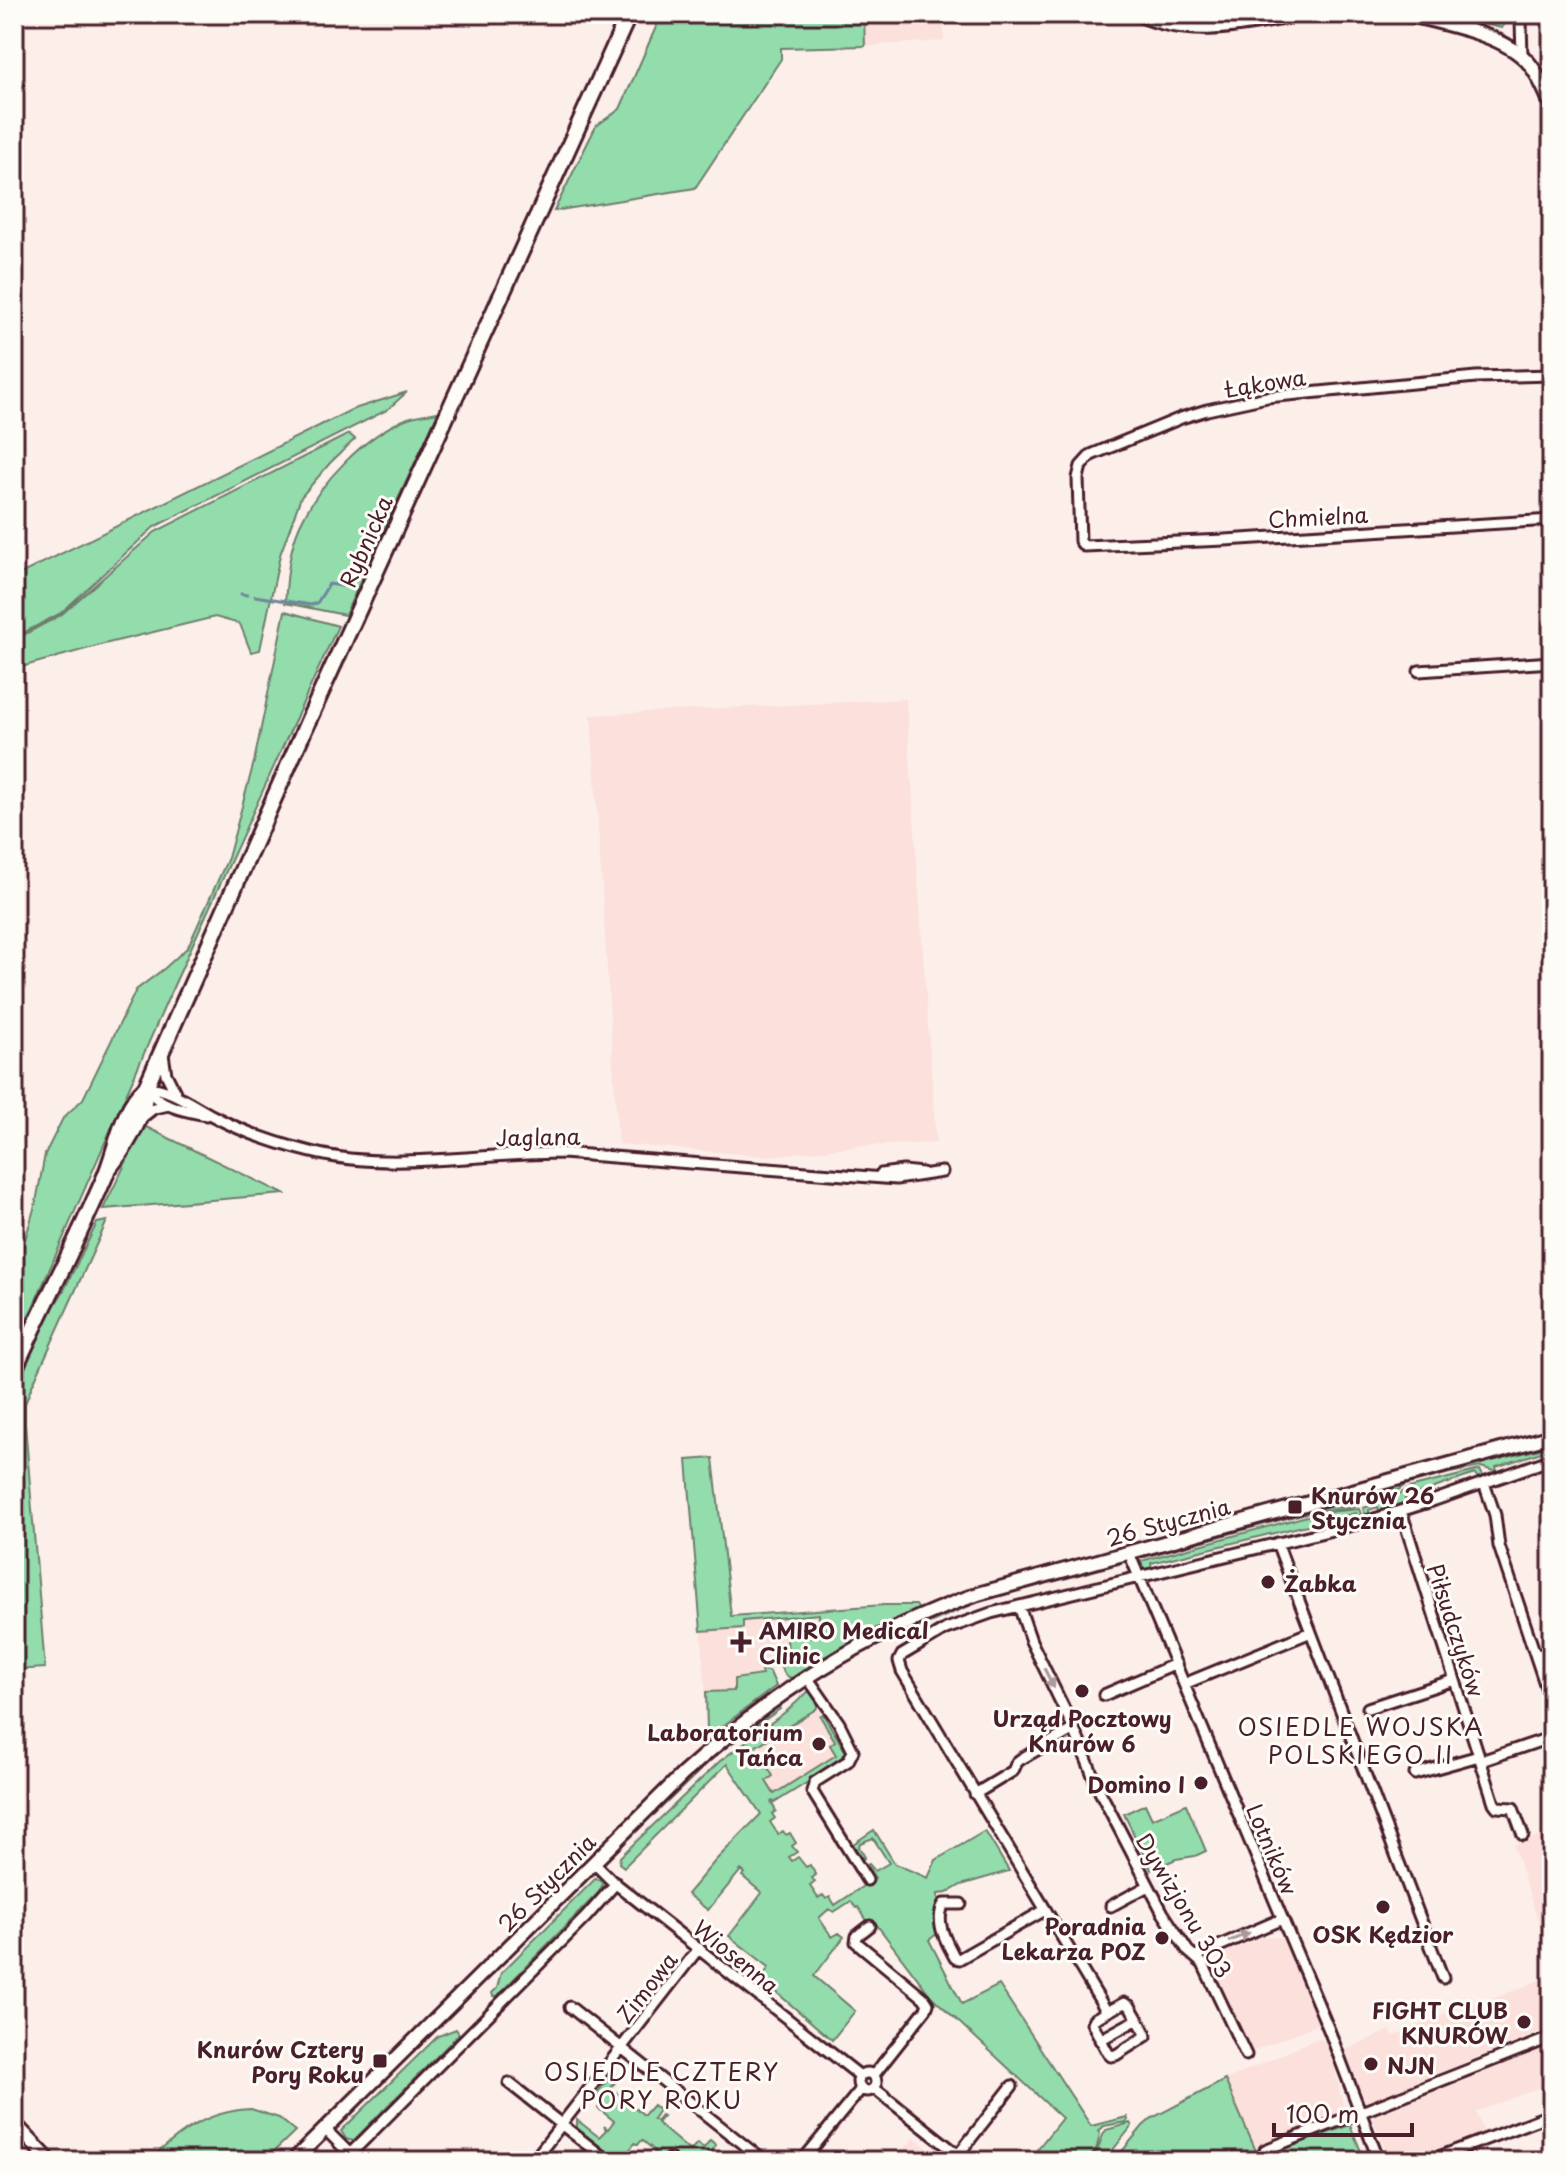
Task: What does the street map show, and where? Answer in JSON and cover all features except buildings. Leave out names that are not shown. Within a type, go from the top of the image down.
[{"type":"main road","name":"Rybnicka","points":[[14,1370],[110,1167],[137,1121],[146,1099],[146,1087],[340,649],[629,14]]},
{"type":"main road","name":"Rybnicka","points":[[110,1167],[117,1138],[137,1095],[146,1087]]},
{"type":"street","points":[[1138,14],[1165,24],[1201,29],[1303,14]]},
{"type":"street","points":[[1406,14],[1500,43],[1522,56],[1539,78],[1552,107]]},
{"type":"street","points":[[1522,56],[1523,14]]},
{"type":"street","name":"Łąkowa","points":[[1087,546],[1080,541],[1078,478],[1081,466],[1091,455],[1181,418],[1267,397],[1476,377],[1552,375]]},
{"type":"street","name":"Chmielna","points":[[1087,546],[1552,520]]},
{"type":"street","points":[[1419,671],[1552,662]]},
{"type":"street","points":[[163,1049],[166,1074],[177,1096]]},
{"type":"street","name":"Jaglana","points":[[146,1087],[157,1087],[213,1116],[296,1148],[365,1161],[562,1153],[870,1176],[903,1171],[942,1172]]},
{"type":"street","name":"Jaglana","points":[[146,1087],[152,1097],[169,1105],[213,1116]]},
{"type":"street","points":[[137,1121],[154,1108],[169,1105]]},
{"type":"street","name":"26 Stycznia","points":[[293,2161],[683,1774],[723,1738],[836,1657],[945,1606],[978,1594],[1552,1436]]},
{"type":"street","points":[[1107,2012],[902,1671],[899,1661],[904,1652],[946,1629],[979,1617],[1401,1511],[1552,1459]]},
{"type":"street","points":[[1484,1483],[1495,1515],[1499,1546],[1552,1705]]},
{"type":"street","name":"Piłsudczyków","points":[[1401,1511],[1495,1806],[1513,1808],[1523,1835]]},
{"type":"street","points":[[1277,1543],[1443,1978]]},
{"type":"street","name":"Lotników","points":[[1129,1553],[1379,2161]]},
{"type":"street","name":"Dywizjonu 303","points":[[1019,1606],[1031,1641],[1093,1776],[1148,1886],[1188,1951],[1203,1964],[1246,2055]]},
{"type":"street","points":[[1184,1684],[1311,1632]]},
{"type":"street","points":[[1536,1656],[1552,1650]]},
{"type":"street","points":[[1104,1695],[1176,1664]]},
{"type":"street","points":[[807,1677],[839,1723],[853,1751],[848,1761],[815,1782],[812,1791],[867,1880]]},
{"type":"street","points":[[1368,1708],[1454,1680]]},
{"type":"street","points":[[975,1794],[1013,1771],[1021,1759],[1074,1729]]},
{"type":"street","points":[[1415,1774],[1480,1759],[1552,1737]]},
{"type":"street","name":"Wiosenna","points":[[593,1862],[860,2076]]},
{"type":"street","points":[[325,2129],[354,2158],[616,1883]]},
{"type":"street","points":[[1111,1906],[1148,1886]]},
{"type":"street","points":[[961,1904],[944,1904],[941,1910],[942,1933],[955,1958],[959,1959],[1045,1910]]},
{"type":"street","points":[[1196,1956],[1282,1919]]},
{"type":"street","points":[[870,1926],[857,1936],[857,1943],[928,2004],[873,2076]]},
{"type":"street","name":"Zimowa","points":[[533,2161],[699,1948]]},
{"type":"street","points":[[1126,2003],[1138,2019],[1145,2038],[1116,2055],[1109,2055],[1092,2023],[1094,2019],[1126,2003]]},
{"type":"street","name":"Zimowa","points":[[570,2007],[622,2048]]},
{"type":"street","points":[[1100,2040],[1138,2019]]},
{"type":"street","points":[[1265,2150],[1552,2037]]},
{"type":"street","points":[[622,2048],[764,2161]]},
{"type":"street","points":[[868,2073],[873,2076],[876,2083],[874,2088],[869,2091],[861,2089],[860,2076],[868,2073]]},
{"type":"street","points":[[509,2083],[608,2161]]},
{"type":"street","points":[[874,2088],[962,2158],[1012,2086]]},
{"type":"street","points":[[802,2161],[861,2089]]},
{"type":"street","points":[[1428,2161],[1552,2114]]},
{"type":"street","points":[[14,2123],[50,2161]]},
{"type":"shaded area","points":[[863,14],[943,14],[944,41],[865,46]]},
{"type":"shaded area","points":[[906,699],[936,1143],[861,1146],[766,1156],[618,1144],[591,715]]},
{"type":"shaded area","points":[[884,1605],[770,1672],[707,1709],[700,1618]]},
{"type":"shaded area","points":[[818,1707],[847,1754],[758,1810],[727,1763]]},
{"type":"shaded area","points":[[1552,1832],[1552,1944],[1549,1945],[1545,1942],[1514,1847],[1515,1844]]},
{"type":"shaded area","points":[[1265,1936],[1282,1938],[1318,2024],[1251,2052],[1212,1966],[1221,1962],[1224,1953]]},
{"type":"shaded area","points":[[1545,1978],[1552,1996],[1552,2027],[1366,2102],[1345,2050],[1390,2030],[1394,2036],[1446,2013],[1448,2017]]},
{"type":"shaded area","points":[[1318,2038],[1325,2042],[1333,2062],[1345,2113],[1255,2149],[1225,2080]]},
{"type":"shaded area","points":[[1552,2046],[1552,2083],[1476,2112],[1484,2133],[1482,2137],[1418,2161],[1390,2161],[1372,2117]]},
{"type":"shaded area","points":[[914,2137],[943,2161],[895,2161]]},
{"type":"green space","points":[[655,14],[883,14],[883,17],[864,18],[865,46],[781,48],[781,59],[695,188],[554,211],[596,126],[620,109],[656,27]]},
{"type":"green space","points":[[1461,14],[1511,14],[1502,28],[1458,18]]},
{"type":"green space","points":[[407,392],[387,410],[154,527],[61,613],[14,638],[14,577],[351,410]]},
{"type":"green space","points":[[438,412],[345,615],[285,603],[296,534],[308,509],[331,477],[360,448],[392,426],[411,417]]},
{"type":"green space","points":[[349,434],[355,439],[301,497],[280,555],[260,650],[251,652],[240,624],[215,617],[14,669],[14,640],[61,615],[155,532]]},
{"type":"green space","points":[[285,611],[338,626],[170,994],[33,1307],[14,1342],[14,1278],[36,1202],[45,1154],[63,1118],[83,1099],[136,990],[188,947],[228,858],[254,762]]},
{"type":"green space","points":[[144,1126],[284,1194],[103,1209]]},
{"type":"green space","points":[[107,1221],[25,1404],[45,1668],[14,1670],[14,1387],[41,1327],[63,1292],[97,1223]]},
{"type":"green space","points":[[1552,1446],[1550,1456],[1547,1450],[1496,1467],[1497,1472],[1481,1467],[1450,1473],[1405,1485],[1389,1497],[1372,1499],[1387,1494],[1387,1491],[1402,1483]]},
{"type":"green space","points":[[713,1458],[731,1616],[884,1605],[916,1605],[919,1610],[831,1653],[792,1678],[786,1676],[780,1666],[782,1654],[788,1653],[787,1638],[820,1636],[820,1631],[824,1629],[819,1614],[743,1621],[743,1628],[701,1631],[687,1460]]},
{"type":"green space","points":[[1480,1470],[1483,1476],[1478,1478],[1475,1474],[1405,1498],[1406,1505],[1380,1514],[1378,1507],[1369,1510],[1369,1514],[1364,1513],[1363,1508],[1390,1500],[1409,1488]]},
{"type":"green space","points":[[1358,1503],[1359,1506],[1317,1510],[1142,1556],[1321,1505],[1341,1507]]},
{"type":"green space","points":[[1359,1509],[1361,1514],[1357,1517],[1356,1513],[1151,1563],[1152,1570],[1144,1571],[1141,1561],[1318,1513]]},
{"type":"green space","points":[[1119,1561],[1119,1564],[978,1602],[838,1665],[904,1629],[974,1602]]},
{"type":"green space","points":[[761,1669],[770,1672],[776,1686],[715,1732],[707,1731],[706,1692],[734,1691],[734,1679],[762,1675]]},
{"type":"green space","points":[[810,1690],[819,1703],[816,1709],[755,1747],[773,1776],[766,1781],[774,1794],[836,1755],[830,1745],[835,1741],[820,1716],[823,1714],[847,1754],[833,1763],[834,1766],[771,1802],[776,1811],[772,1814],[775,1818],[770,1822],[778,1834],[783,1831],[786,1835],[790,1833],[796,1843],[792,1846],[797,1852],[789,1857],[792,1861],[798,1857],[806,1867],[810,1865],[816,1875],[812,1878],[815,1882],[810,1886],[818,1898],[823,1895],[826,1899],[830,1897],[835,1905],[875,1878],[867,1865],[875,1871],[889,1863],[873,1838],[860,1843],[863,1859],[853,1844],[874,1830],[895,1864],[928,1878],[936,1860],[985,1831],[1009,1871],[938,1894],[938,1933],[929,1940],[962,2004],[999,1985],[1091,2126],[1127,2117],[1126,2122],[1104,2126],[1099,2131],[1097,2147],[1092,2155],[1063,2161],[1028,2161],[1062,2118],[931,1996],[873,1920],[868,1922],[851,1901],[834,1912],[829,1909],[819,1918],[832,1937],[839,1933],[844,1937],[814,1976],[855,2011],[832,2040],[761,1979],[769,1967],[729,1936],[762,1893],[742,1876],[745,1873],[741,1870],[708,1910],[687,1894],[761,1814],[727,1764],[624,1867],[619,1863],[620,1857],[720,1761]]},
{"type":"green space","points":[[776,1703],[780,1709],[717,1754],[655,1814],[654,1809],[714,1752]]},
{"type":"green space","points":[[1145,1804],[1152,1819],[1186,1804],[1206,1851],[1151,1870],[1124,1814]]},
{"type":"green space","points":[[595,1879],[603,1884],[599,1892],[497,1996],[493,1996],[501,1973]]},
{"type":"green space","points":[[456,2029],[459,2034],[353,2141],[346,2139],[341,2131],[438,2036]]},
{"type":"green space","points":[[613,2073],[618,2078],[611,2088],[644,2115],[653,2105],[659,2110],[653,2119],[656,2121],[663,2116],[657,2123],[690,2151],[697,2143],[704,2148],[710,2140],[716,2145],[705,2161],[677,2161],[667,2151],[661,2158],[642,2140],[638,2145],[635,2143],[626,2155],[631,2161],[617,2161],[577,2129],[577,2120],[599,2137],[606,2130],[604,2126],[608,2129],[614,2121],[598,2108],[604,2101],[596,2094]]},
{"type":"green space","points":[[1225,2080],[1259,2158],[1350,2125],[1365,2161],[1114,2161],[1152,2118]]},
{"type":"green space","points":[[251,2109],[279,2118],[295,2131],[264,2161],[148,2161],[194,2125],[220,2114]]},
{"type":"green space","points":[[1130,2123],[1132,2126],[1104,2161],[1076,2161],[1095,2155],[1106,2130]]},
{"type":"waterway","points":[[255,596],[311,605],[317,603],[329,584],[348,587]]},
{"type":"waterway","points":[[241,594],[247,595]]},
{"type":"place","name":"Knurów 26 Stycznia","points":[[1295,1507]]},
{"type":"place","name":"Żabka","points":[[1268,1582]]},
{"type":"place","name":"AMIRO Medical Clinic","points":[[741,1642]]},
{"type":"place","name":"Urząd Pocztowy Knurów 6","points":[[1082,1691]]},
{"type":"place","name":"Laboratorium Tańca","points":[[819,1744]]},
{"type":"place","name":"Domino I","points":[[1201,1783]]},
{"type":"place","name":"OSK Kędzior","points":[[1383,1907]]},
{"type":"place","name":"Poradnia Lekarza POZ","points":[[1162,1938]]},
{"type":"place","name":"FIGHT CLUB KNURÓW","points":[[1524,2022]]},
{"type":"place","name":"Knurów Cztery Pory Roku","points":[[380,2061]]},
{"type":"place","name":"NJN","points":[[1371,2064]]},
{"type":"district","name":"OSIEDLE WOJSKA POLSKIEGO II","points":[[1361,1740]]},
{"type":"district","name":"OSIEDLE CZTERY PORY ROKU","points":[[662,2085]]}]
